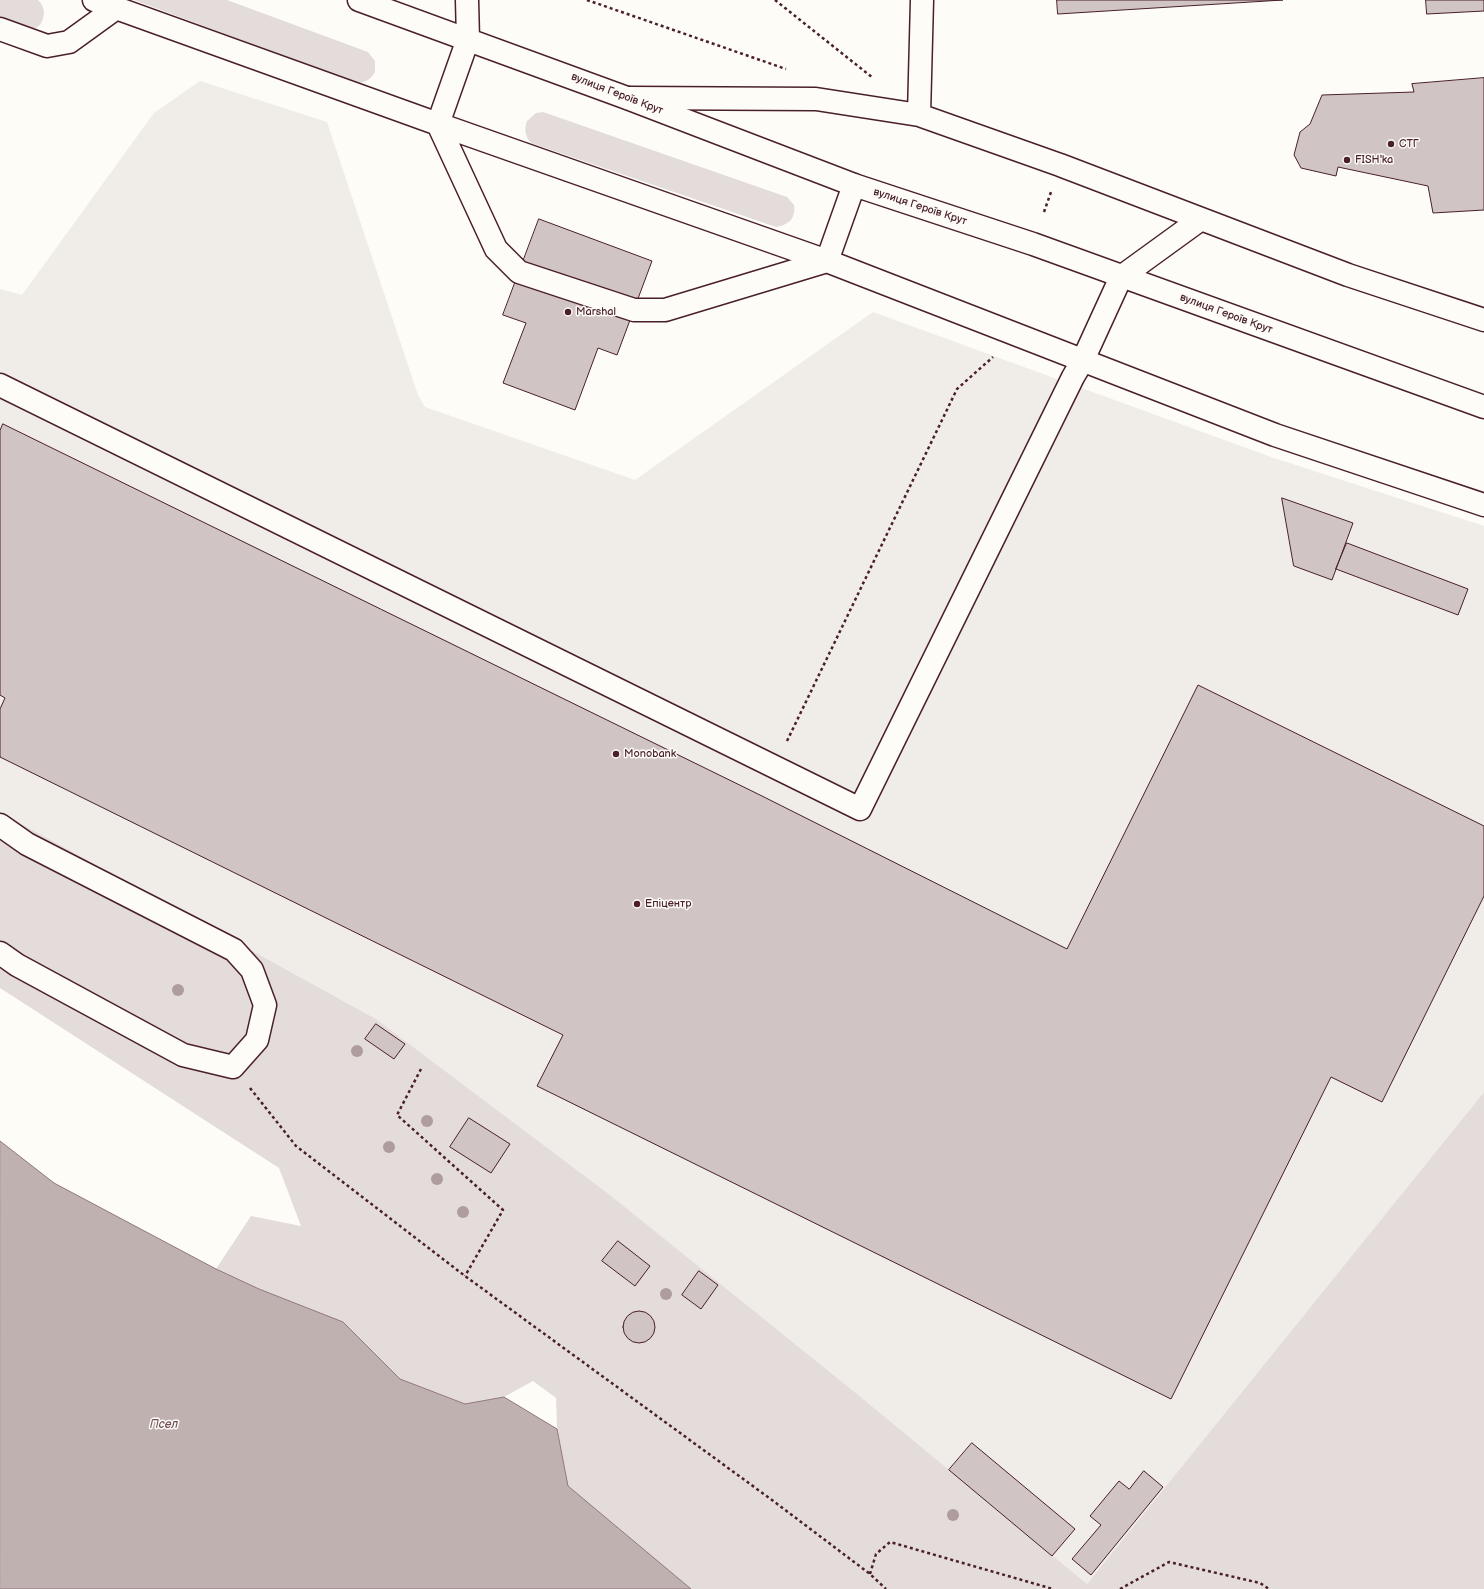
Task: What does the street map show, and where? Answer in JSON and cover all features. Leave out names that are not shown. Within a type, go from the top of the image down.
[{"type":"main road","points":[[94,0],[438,124],[827,261],[1275,434],[1484,505]]},
{"type":"main road","name":"вулиця Героїв Крут","points":[[359,0],[627,98],[854,185],[1034,244],[1121,277],[1484,407]]},
{"type":"main road","points":[[467,0],[468,39],[438,124],[496,249],[519,272],[634,310],[665,310],[827,261]]},
{"type":"main road","points":[[919,115],[922,0]]},
{"type":"main road","points":[[0,29],[47,46],[69,42],[116,8]]},
{"type":"main road","points":[[627,98],[816,99],[919,115],[1060,165],[1348,275],[1484,320]]},
{"type":"main road","points":[[827,261],[854,185]]},
{"type":"main road","points":[[0,385],[860,809],[1073,377],[1083,360],[1121,277],[1201,219]]},
{"type":"main road","points":[[0,825],[27,844],[234,950],[252,970],[265,1006],[258,1040],[233,1067],[183,1055],[17,965],[0,953]]},
{"type":"path","points":[[587,0],[790,71]]},
{"type":"path","points":[[775,0],[875,80]]},
{"type":"path","points":[[774,767],[957,389],[994,356],[1004,330]]},
{"type":"path","points":[[233,1067],[296,1146],[465,1276],[772,1500],[870,1574],[886,1589]]},
{"type":"path","points":[[421,1069],[397,1115],[503,1210],[465,1276]]},
{"type":"path","points":[[870,1574],[876,1554],[890,1542],[1053,1589]]},
{"type":"path","points":[[1120,1589],[1169,1562],[1260,1583],[1269,1589]]},
{"type":"shaded area","points":[[0,0],[38,0],[44,14],[41,24],[33,29],[27,29],[17,27],[0,20]]},
{"type":"shaded area","points":[[134,0],[227,0],[368,52],[375,61],[375,72],[368,80],[357,83]]},
{"type":"shaded area","points":[[200,81],[327,122],[418,395],[425,407],[635,480],[873,312],[1271,457],[1484,526],[1484,1092],[1087,1584],[610,1195],[376,1019],[0,812],[0,289],[22,295],[154,113]]},
{"type":"shaded area","points":[[543,112],[787,197],[794,205],[793,217],[785,225],[776,227],[531,143],[527,138],[527,121],[536,113]]},
{"type":"shaded area","points":[[0,812],[376,1019],[610,1195],[858,1395],[1087,1584],[1484,1092],[1484,1589],[691,1589],[568,1486],[557,1429],[556,1398],[533,1381],[504,1397],[465,1404],[400,1379],[343,1322],[259,1289],[216,1269],[251,1216],[301,1226],[279,1168],[0,988]]},
{"type":"water","name":"Псел","points":[[0,1141],[54,1183],[216,1269],[259,1289],[343,1322],[400,1379],[465,1404],[504,1397],[557,1429],[568,1486],[691,1589],[0,1589]]},
{"type":"building","points":[[1057,0],[1283,0],[1058,14]]},
{"type":"building","points":[[1426,0],[1484,0],[1484,11],[1427,14]]},
{"type":"building","name":"СТГ","points":[[1484,78],[1484,210],[1433,213],[1428,186],[1338,167],[1336,176],[1301,168],[1294,155],[1300,132],[1310,124],[1322,95],[1414,92],[1412,84]]},
{"type":"building","name":"Marshal","points":[[539,219],[652,261],[617,355],[598,348],[575,410],[503,383],[526,323],[503,315]]},
{"type":"building","name":"Епіцентр","points":[[3,424],[760,795],[1067,949],[1198,685],[1484,826],[1484,896],[1382,1102],[1331,1077],[1171,1399],[537,1086],[563,1035],[0,757],[0,709],[5,698],[0,695],[0,431]]},
{"type":"building","points":[[1282,498],[1353,523],[1332,580],[1294,566]]},
{"type":"building","points":[[1347,543],[1468,589],[1458,615],[1336,569]]},
{"type":"building","points":[[376,1024],[405,1044],[394,1059],[365,1039]]},
{"type":"building","points":[[469,1118],[510,1144],[491,1173],[450,1147]]},
{"type":"building","points":[[618,1241],[650,1266],[635,1286],[602,1261]]},
{"type":"building","points":[[699,1271],[718,1285],[701,1309],[682,1295]]},
{"type":"building","points":[[636,1311],[642,1311],[651,1315],[655,1327],[651,1339],[642,1343],[636,1343],[627,1339],[623,1330],[623,1324],[627,1315]]},
{"type":"building","points":[[972,1443],[1075,1529],[1052,1556],[949,1470]]},
{"type":"building","points":[[1144,1471],[1163,1487],[1091,1575],[1072,1559],[1101,1525],[1090,1516],[1119,1481],[1129,1489]]},
{"type":"place","name":"СТГ","points":[[1391,144]]},
{"type":"place","name":"FISH'ka","points":[[1347,160]]},
{"type":"place","name":"Marshal","points":[[568,312]]},
{"type":"place","name":"Monobank","points":[[616,754]]},
{"type":"place","name":"Епіцентр","points":[[637,904]]}]
